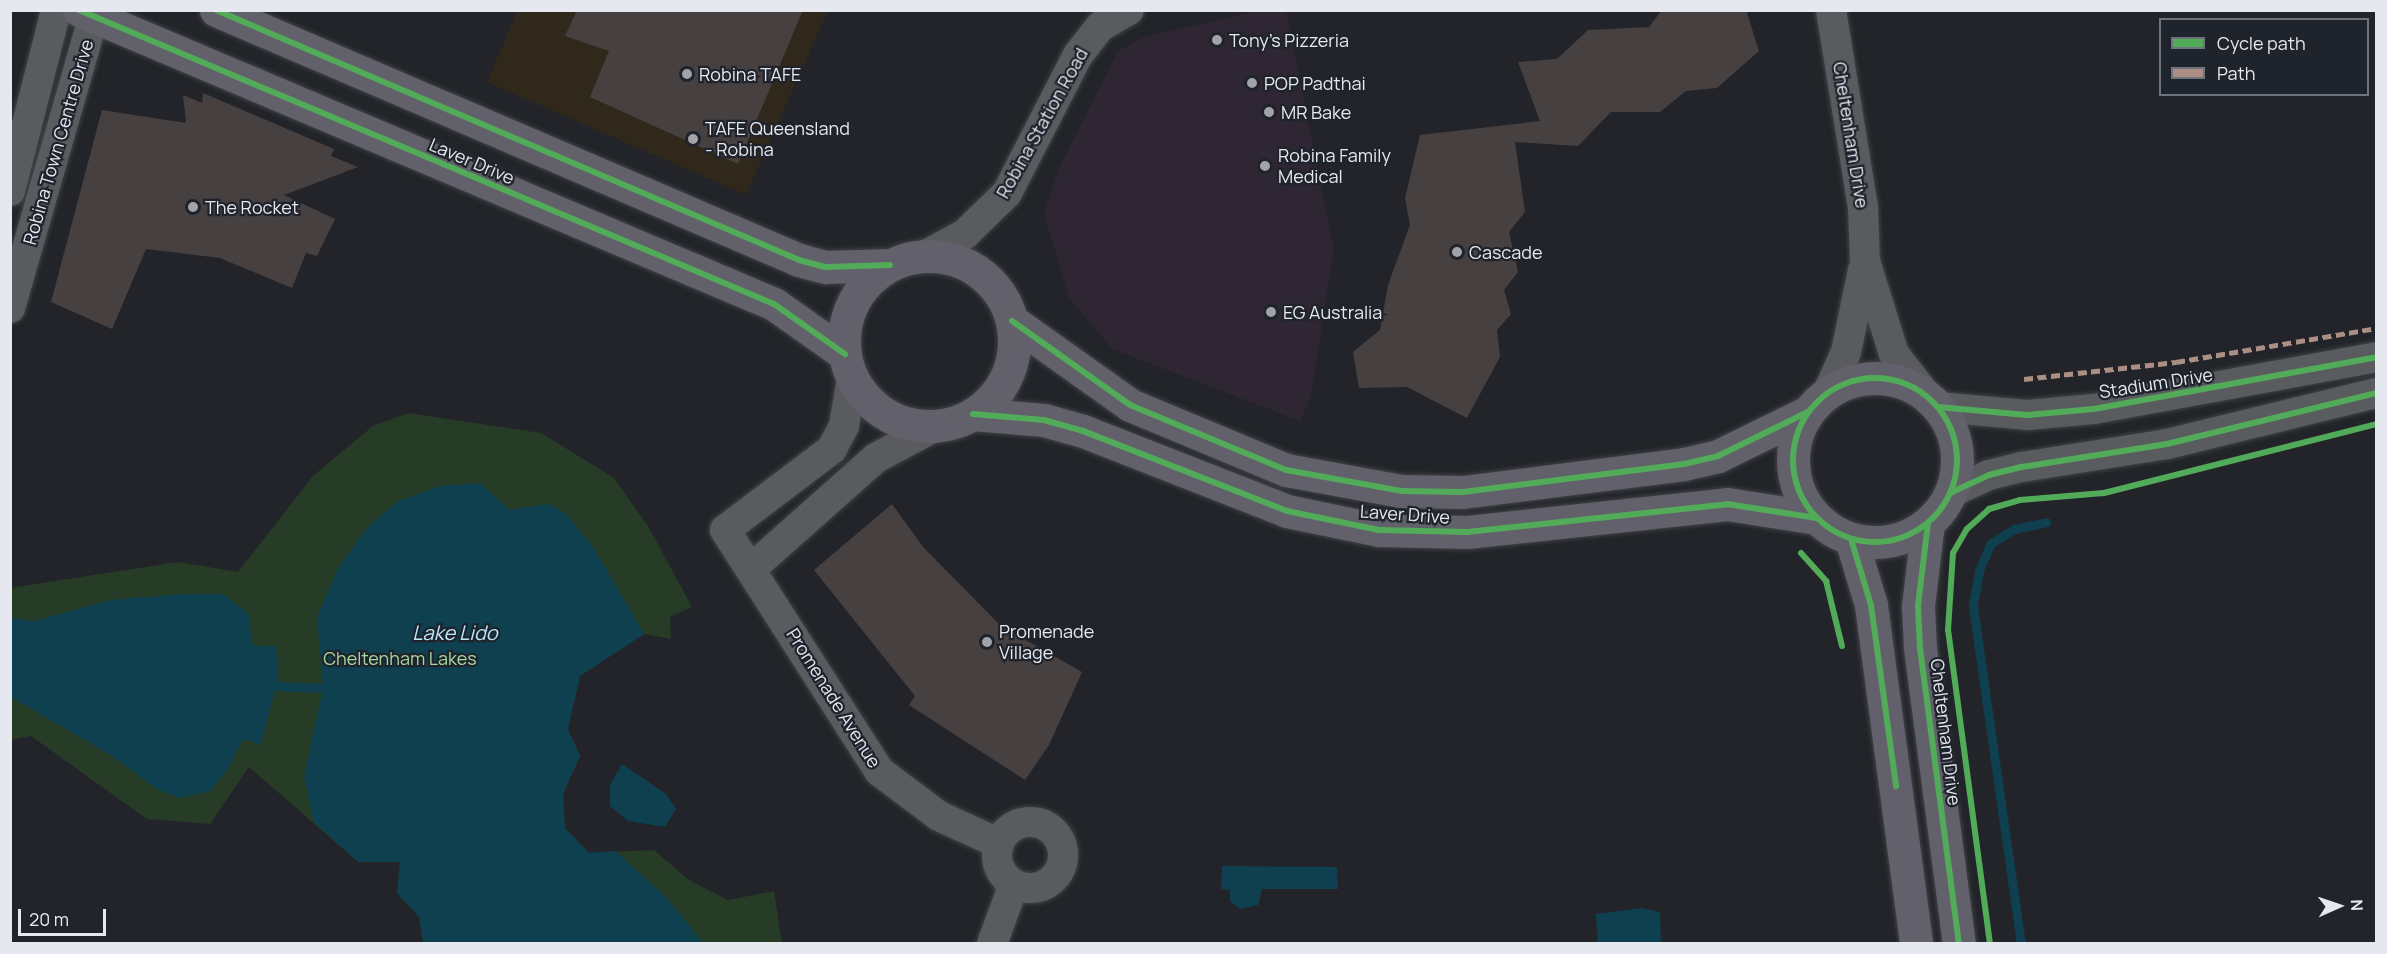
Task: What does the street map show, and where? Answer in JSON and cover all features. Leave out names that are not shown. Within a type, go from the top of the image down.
[{"type":"main road","name":"Laver Drive","points":[[216,10],[799,260],[826,267],[890,265]]},
{"type":"main road","name":"Laver Drive","points":[[89,12],[774,304],[848,366]]},
{"type":"main road","points":[[924,256],[964,264],[986,278],[1012,321],[1014,348],[1008,374],[993,397],[973,414],[934,427],[894,419],[863,395],[848,366],[845,327],[854,302],[869,281],[890,265],[924,256]]},
{"type":"main road","name":"Laver Drive","points":[[1012,321],[1130,405],[1286,470],[1401,491],[1464,492],[1684,464],[1718,456],[1818,402]]},
{"type":"main road","points":[[1878,377],[1904,382],[1932,401],[1956,448],[1950,493],[1928,523],[1904,537],[1877,542],[1851,538],[1816,518],[1799,489],[1793,457],[1818,402],[1852,380],[1878,377]]},
{"type":"main road","name":"Laver Drive","points":[[973,414],[1044,420],[1083,431],[1287,511],[1378,530],[1467,532],[1727,504],[1816,518]]},
{"type":"main road","name":"Cheltenham Drive","points":[[1928,523],[1918,606],[1920,648],[1959,944]]},
{"type":"main road","points":[[1851,538],[1871,605],[1916,944]]},
{"type":"street","name":"Robina Town Centre Drive","points":[[10,191],[56,10]]},
{"type":"street","name":"Robina Station Road","points":[[924,256],[965,234],[1007,194],[1078,55],[1101,26],[1129,10]]},
{"type":"street","name":"Cheltenham Drive","points":[[1818,402],[1846,352],[1865,261],[1863,207],[1831,10]]},
{"type":"street","name":"Robina Town Centre Drive","points":[[10,308],[89,12]]},
{"type":"street","name":"Cheltenham Drive","points":[[1865,261],[1894,354],[1932,401]]},
{"type":"street","name":"Stadium Drive","points":[[1932,401],[2027,415],[2094,409],[2376,357]]},
{"type":"street","name":"Promenade Avenue","points":[[848,366],[844,426],[832,449],[724,530],[752,568],[879,771],[939,816],[998,843]]},
{"type":"street","points":[[1950,493],[2011,470],[2167,444],[2376,393]]},
{"type":"street","points":[[752,568],[876,458],[934,427]]},
{"type":"street","points":[[1032,821],[1051,829],[1062,846],[1061,867],[1047,884],[1036,888],[1014,885],[997,862],[998,843],[1011,826],[1032,821]]},
{"type":"street","points":[[992,944],[1014,885]]},
{"type":"shaded area","points":[[1261,10],[1286,11],[1334,250],[1311,396],[1300,421],[1112,349],[1069,298],[1044,213],[1059,168],[1118,51],[1144,37]]},
{"type":"shaded area","name":"TAFE Queensland - Robina","points":[[517,11],[828,11],[746,195],[487,82]]},
{"type":"green space","name":"Cheltenham Lakes","points":[[408,413],[541,433],[614,478],[648,526],[692,607],[670,617],[671,639],[644,634],[580,676],[568,729],[580,756],[563,794],[565,828],[589,853],[654,850],[689,880],[728,900],[774,891],[782,943],[423,943],[419,917],[397,893],[400,862],[358,862],[249,767],[210,824],[147,819],[31,736],[11,740],[10,588],[178,562],[238,572],[313,476],[373,426]]},
{"type":"water","name":"Lake Lido","points":[[480,483],[509,510],[549,504],[566,514],[593,547],[644,634],[580,676],[568,729],[580,756],[563,794],[565,828],[589,853],[615,851],[666,897],[703,943],[423,943],[419,917],[397,893],[400,862],[358,862],[314,822],[304,777],[323,688],[317,617],[338,568],[366,529],[398,501],[440,486]]},
{"type":"water","points":[[183,594],[223,594],[248,613],[253,646],[276,646],[278,677],[261,745],[243,739],[228,769],[210,791],[180,798],[157,789],[112,756],[11,697],[10,618],[35,621],[110,600]]},
{"type":"water","points":[[622,764],[666,794],[676,809],[665,827],[628,821],[610,806],[610,785]]},
{"type":"water","points":[[1222,866],[1337,867],[1338,889],[1262,889],[1258,905],[1240,909],[1230,901],[1230,890],[1221,889]]},
{"type":"water","points":[[1642,908],[1660,912],[1661,942],[1598,943],[1596,914]]},
{"type":"building","name":"Robina TAFE","points":[[577,10],[803,10],[738,164],[590,97],[609,51],[565,36]]},
{"type":"building","name":"Cascade","points":[[1662,10],[1746,10],[1759,51],[1717,88],[1686,91],[1660,112],[1611,112],[1578,146],[1515,142],[1525,212],[1509,232],[1518,272],[1504,290],[1511,314],[1497,330],[1500,357],[1467,418],[1407,387],[1359,388],[1353,352],[1380,330],[1388,285],[1410,225],[1405,198],[1420,135],[1540,121],[1518,62],[1557,59],[1588,30],[1649,27]]},
{"type":"building","name":"The Rocket","points":[[203,93],[334,149],[331,156],[358,167],[284,195],[335,219],[317,256],[306,253],[292,288],[220,258],[146,249],[112,329],[51,302],[102,110],[186,123],[183,95],[202,103]]},
{"type":"building","name":"Promenade Village","points":[[892,504],[924,548],[1001,626],[1082,672],[1049,745],[1025,780],[909,705],[915,696],[814,570]]},
{"type":"waterway","points":[[2021,944],[1973,605],[1979,570],[1991,543],[2014,529],[2046,522]]},
{"type":"waterway","points":[[277,686],[323,688]]},
{"type":"marked path","points":[[2024,379],[2176,362],[2376,328]]},
{"type":"cycle path","points":[[79,10],[774,304],[845,354]]},
{"type":"cycle path","points":[[216,10],[799,260],[826,267],[890,265]]},
{"type":"cycle path","points":[[1012,321],[1130,405],[1286,470],[1401,491],[1463,492],[1684,464],[1718,456],[1808,412]]},
{"type":"cycle path","points":[[1938,407],[2027,415],[2094,409],[2376,357]]},
{"type":"cycle path","points":[[1875,378],[1906,384],[1933,402],[1951,429],[1957,460],[1951,491],[1933,518],[1906,536],[1875,542],[1844,536],[1817,518],[1799,491],[1793,460],[1799,429],[1817,402],[1844,384],[1875,378]]},
{"type":"cycle path","points":[[1950,493],[1989,475],[2022,467],[2167,444],[2376,393]]},
{"type":"cycle path","points":[[973,414],[1044,420],[1083,431],[1287,511],[1379,530],[1467,532],[1727,504],[1816,518]]},
{"type":"cycle path","points":[[1990,944],[1948,630],[1953,553],[1967,529],[1989,509],[2020,500],[2104,493],[2376,424]]},
{"type":"cycle path","points":[[1928,523],[1918,606],[1920,648],[1959,944]]},
{"type":"cycle path","points":[[1851,539],[1871,605],[1896,786]]},
{"type":"cycle path","points":[[1801,553],[1826,581],[1842,646]]},
{"type":"place","name":"Tony's Pizzeria","points":[[1217,40]]},
{"type":"place","name":"Robina TAFE","points":[[687,74]]},
{"type":"place","name":"POP Padthai","points":[[1252,83]]},
{"type":"place","name":"MR Bake","points":[[1269,112]]},
{"type":"place","name":"TAFE Queensland - Robina","points":[[693,139]]},
{"type":"place","name":"Robina Family Medical","points":[[1265,166]]},
{"type":"place","name":"The Rocket","points":[[193,207]]},
{"type":"place","name":"Cascade","points":[[1457,252]]},
{"type":"place","name":"EG Australia","points":[[1271,312]]},
{"type":"place","name":"Promenade Village","points":[[987,642]]}]
